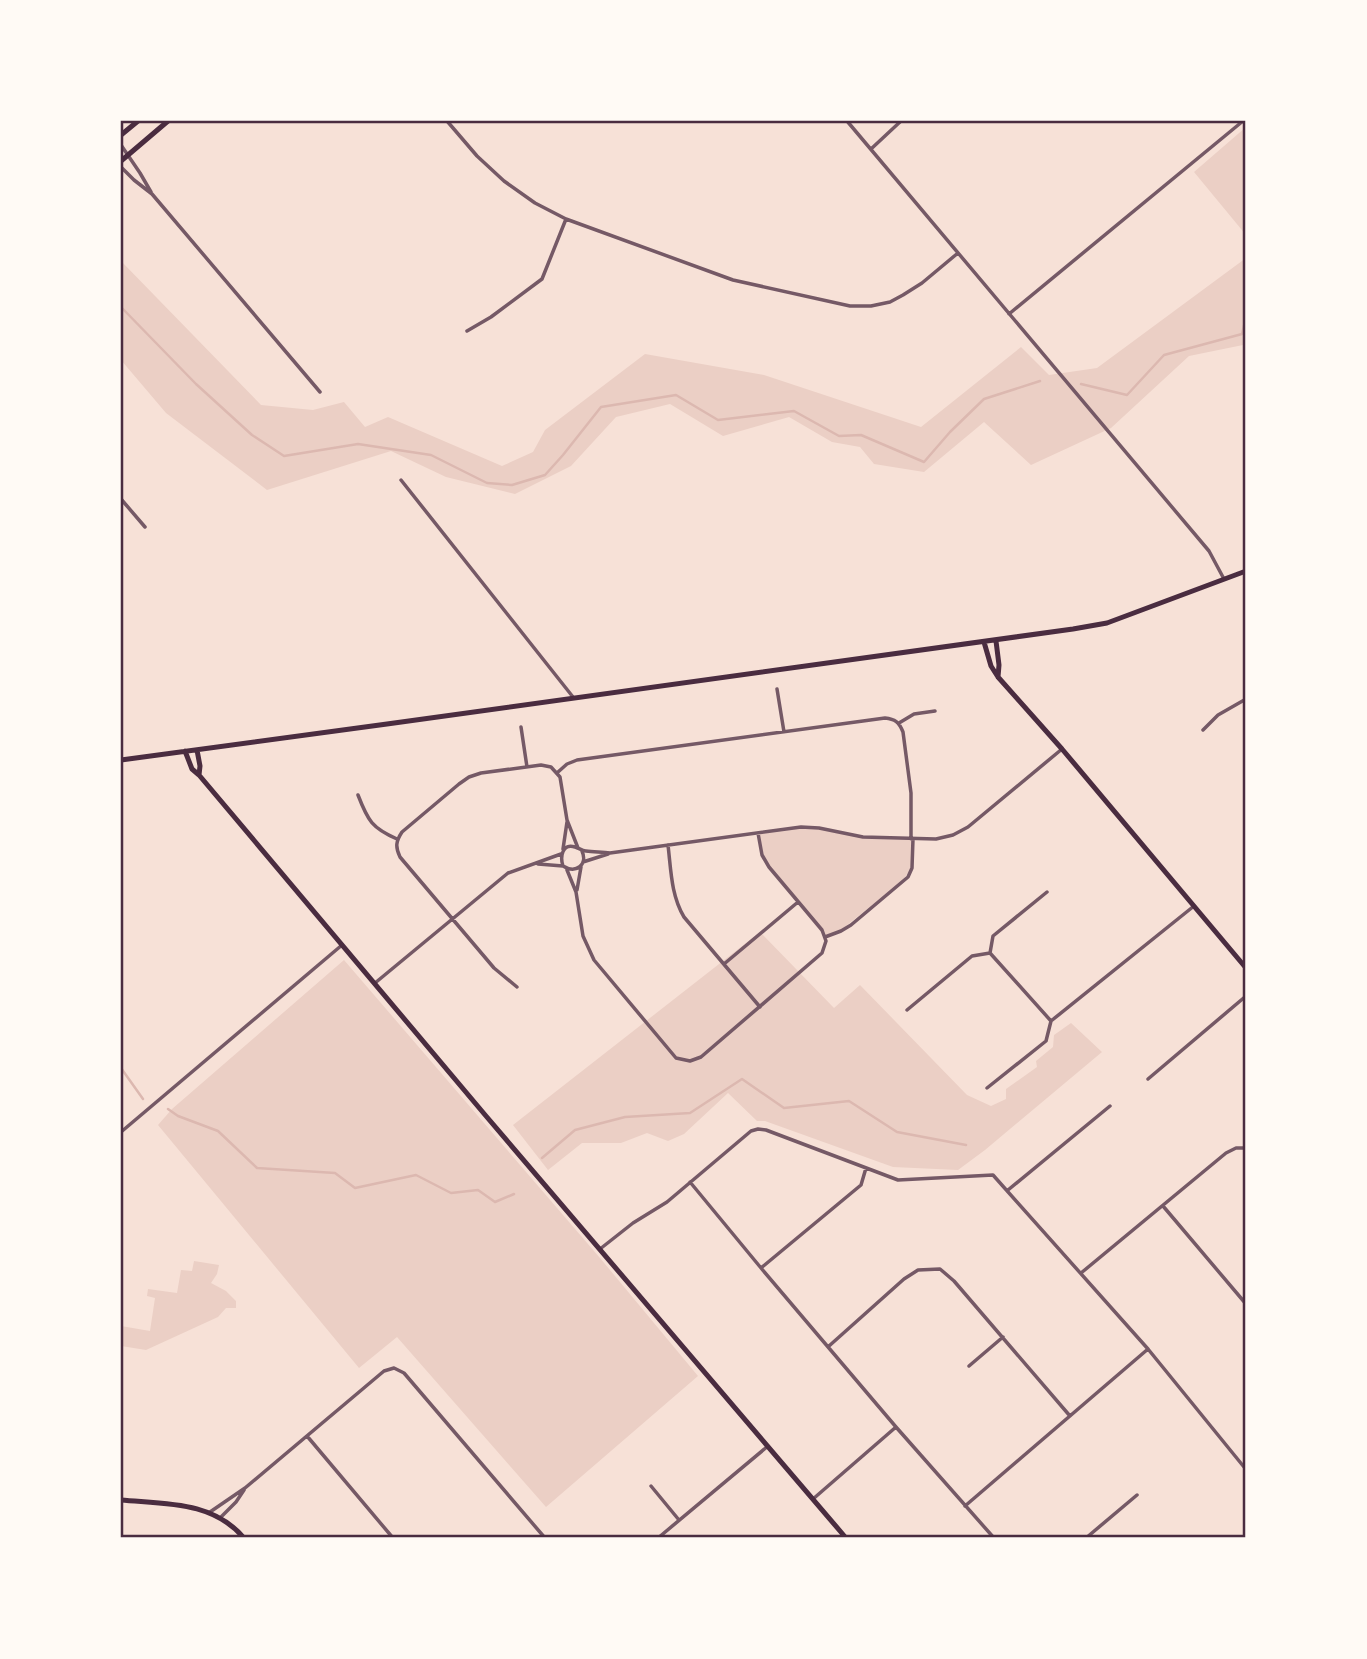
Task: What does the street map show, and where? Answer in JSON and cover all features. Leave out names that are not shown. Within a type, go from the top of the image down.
[{"type":"main road","points":[[121,135],[138,121]]},
{"type":"main road","points":[[121,161],[168,121]]},
{"type":"main road","points":[[121,760],[996,641],[1107,623],[1246,571]]},
{"type":"main road","points":[[996,641],[998,677]]},
{"type":"main road","points":[[984,642],[991,666],[998,677],[1246,968]]},
{"type":"main road","points":[[197,750],[199,775]]},
{"type":"main road","points":[[185,751],[191,769],[199,775],[846,1538]]},
{"type":"main road","points":[[121,1500],[210,1512],[221,1517],[244,1538]]},
{"type":"street","points":[[447,121],[477,156],[504,181],[535,203],[566,219],[733,280],[850,306],[872,306],[890,302],[922,283],[958,253]]},
{"type":"street","points":[[847,121],[1209,551],[1224,579]]},
{"type":"street","points":[[871,149],[901,121]]},
{"type":"street","points":[[1009,314],[1243,121]]},
{"type":"street","points":[[121,145],[152,194],[320,392]]},
{"type":"street","points":[[121,167],[152,194]]},
{"type":"street","points":[[467,331],[491,317],[542,279],[566,219]]},
{"type":"street","points":[[401,480],[574,699]]},
{"type":"street","points":[[121,499],[145,527]]},
{"type":"street","points":[[777,689],[784,732]]},
{"type":"street","points":[[1203,730],[1218,715],[1246,699]]},
{"type":"street","points":[[899,723],[914,714],[935,711]]},
{"type":"street","points":[[558,772],[577,760],[893,719],[899,723],[903,732],[911,793],[912,868],[908,877],[850,925],[825,937]]},
{"type":"street","points":[[521,727],[527,767]]},
{"type":"street","points":[[534,864],[574,870],[610,853],[810,827],[863,837],[936,839],[953,835],[968,827],[1062,749]]},
{"type":"street","points":[[517,987],[494,968],[397,851],[397,839],[402,832],[458,784],[481,773],[527,767],[546,765],[558,772],[562,781],[567,820],[561,858],[576,892],[583,936],[594,960],[677,1058],[690,1061],[701,1057],[822,953],[825,947],[822,930],[769,867],[762,855],[758,833]]},
{"type":"street","points":[[358,795],[372,823],[382,832],[397,839]]},
{"type":"street","points":[[567,820],[583,854],[576,892]]},
{"type":"street","points":[[668,845],[675,898],[684,917],[760,1006]]},
{"type":"street","points":[[375,983],[508,873],[562,853],[570,847],[610,853]]},
{"type":"street","points":[[990,953],[993,936],[1047,892]]},
{"type":"street","points":[[724,964],[798,902]]},
{"type":"street","points":[[987,1088],[1046,1041],[1051,1021],[1194,906]]},
{"type":"street","points":[[121,1132],[342,945]]},
{"type":"street","points":[[990,953],[1051,1021]]},
{"type":"street","points":[[907,1010],[972,956],[990,953]]},
{"type":"street","points":[[1148,1079],[1246,996]]},
{"type":"street","points":[[1008,1190],[1110,1106]]},
{"type":"street","points":[[600,1249],[633,1223],[667,1202],[751,1131],[758,1129],[766,1129],[898,1180],[993,1175],[1148,1349],[1246,1468]]},
{"type":"street","points":[[1081,1273],[1226,1153],[1237,1148],[1246,1148]]},
{"type":"street","points":[[761,1268],[860,1185],[866,1168]]},
{"type":"street","points":[[690,1182],[896,1427],[994,1538]]},
{"type":"street","points":[[1163,1206],[1246,1304]]},
{"type":"street","points":[[829,1346],[904,1279],[918,1270],[940,1269],[954,1281],[1070,1416]]},
{"type":"street","points":[[969,1366],[1003,1337]]},
{"type":"street","points":[[965,1506],[1148,1349]]},
{"type":"street","points":[[210,1512],[245,1488],[384,1371],[394,1368],[404,1373],[545,1538]]},
{"type":"street","points":[[813,1499],[896,1427]]},
{"type":"street","points":[[306,1436],[393,1538]]},
{"type":"street","points":[[658,1538],[768,1446]]},
{"type":"street","points":[[651,1486],[679,1520]]},
{"type":"street","points":[[221,1517],[245,1488]]},
{"type":"street","points":[[1086,1538],[1137,1495]]},
{"type":"shaded area","points":[[1246,127],[1246,235],[1194,172]]},
{"type":"shaded area","points":[[1246,258],[1246,348],[1243,345],[1189,356],[1111,428],[1031,465],[984,422],[924,472],[874,464],[860,447],[832,442],[789,417],[723,436],[670,404],[616,417],[571,466],[515,494],[446,477],[391,451],[267,490],[166,413],[121,360],[121,261],[261,405],[313,410],[344,402],[365,427],[388,417],[502,466],[533,452],[545,430],[645,354],[764,375],[921,427],[1021,347],[1049,375],[1097,368]]},
{"type":"shaded area","points":[[813,827],[853,835],[913,839],[912,868],[900,883],[837,933],[825,937],[762,855],[758,833]]},
{"type":"shaded area","points":[[760,932],[834,1008],[860,985],[967,1095],[991,1106],[1006,1099],[1006,1089],[1037,1067],[1036,1061],[1053,1047],[1054,1035],[1071,1023],[1102,1052],[958,1170],[893,1167],[765,1121],[757,1121],[728,1093],[684,1134],[668,1141],[647,1133],[621,1143],[582,1143],[548,1170],[513,1125]]},
{"type":"shaded area","points":[[344,960],[698,1376],[546,1507],[397,1337],[359,1368],[158,1125],[172,1109]]},
{"type":"shaded area","points":[[194,1261],[219,1265],[211,1283],[226,1291],[236,1301],[236,1308],[226,1308],[218,1317],[146,1350],[121,1346],[121,1326],[150,1331],[155,1298],[147,1296],[148,1289],[177,1293],[181,1270],[192,1271]]},
{"type":"waterway","points":[[121,307],[196,384],[252,435],[284,456],[358,444],[431,455],[487,483],[512,485],[545,475],[601,407],[676,395],[718,420],[794,411],[839,436],[861,435],[924,462],[984,399],[1040,381]]},
{"type":"waterway","points":[[1081,384],[1127,395],[1164,355],[1242,334],[1246,317]]},
{"type":"waterway","points":[[121,1068],[143,1099]]},
{"type":"waterway","points":[[542,1158],[575,1130],[625,1117],[690,1113],[742,1079],[784,1108],[849,1101],[897,1132],[966,1145]]},
{"type":"waterway","points":[[168,1109],[178,1116],[218,1131],[257,1168],[335,1173],[355,1188],[416,1175],[451,1193],[478,1190],[495,1202],[514,1194]]}]
